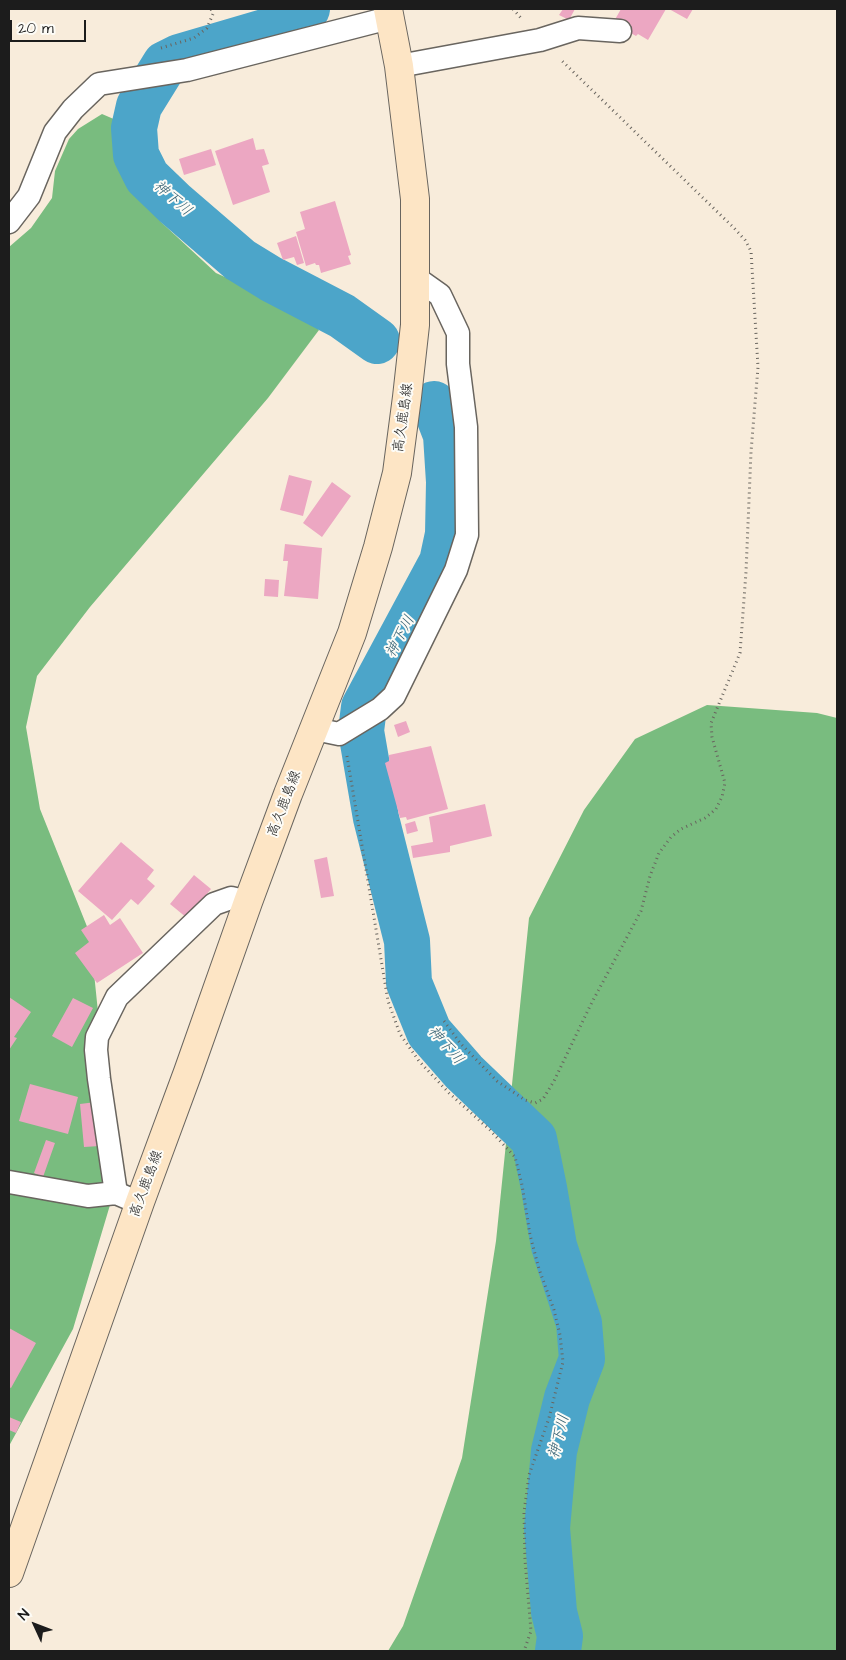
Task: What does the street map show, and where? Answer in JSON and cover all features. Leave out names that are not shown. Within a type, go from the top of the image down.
[{"type":"main road","name":"高久鹿島線","points":[[9,1573],[128,1198],[185,1081],[288,794],[336,730],[352,633],[378,547],[397,473],[415,325],[415,199],[399,66],[388,13]]},
{"type":"street","points":[[9,222],[29,196],[56,132],[73,109],[99,84],[187,70],[388,13]]},
{"type":"street","points":[[399,66],[540,40],[578,28],[620,31]]},
{"type":"street","points":[[336,730],[380,710],[394,696],[456,570],[467,536],[466,427],[458,364],[458,333],[440,295],[416,278]]},
{"type":"street","points":[[9,1182],[88,1196],[128,1198],[96,1050],[97,1037],[117,997],[214,904],[231,898],[248,902]]},
{"type":"path","points":[[444,1021],[460,1043],[497,1081],[525,1100],[535,1103],[543,1099],[554,1081],[590,1006],[642,911],[650,876],[659,853],[670,837],[716,810],[722,798],[724,783],[712,737],[711,723],[740,653],[746,572],[751,452],[758,367],[751,251],[746,240],[540,40],[513,9]]},
{"type":"path","points":[[336,730],[348,760],[388,1002],[400,1034],[419,1061],[515,1157],[532,1243],[554,1310],[560,1335],[563,1362],[549,1418],[529,1475],[524,1512],[525,1560],[531,1631],[524,1651]]},
{"type":"green space","points":[[102,114],[116,120],[118,162],[161,222],[216,273],[298,310],[319,330],[268,398],[90,607],[37,676],[26,727],[40,809],[90,934],[107,1100],[110,1205],[73,1329],[9,1446],[9,247],[31,228],[52,198],[55,171],[69,139],[78,129]]},
{"type":"green space","points":[[707,705],[817,713],[837,718],[837,1651],[388,1651],[403,1626],[462,1458],[496,1241],[529,918],[584,810],[635,739]]},
{"type":"building","points":[[563,9],[575,9],[569,20],[559,15]]},
{"type":"building","points":[[621,9],[666,9],[648,40],[638,34],[636,36],[613,23]]},
{"type":"building","points":[[669,9],[693,9],[687,19]]},
{"type":"building","points":[[253,138],[256,150],[264,149],[269,164],[262,166],[270,192],[233,205],[215,151]]},
{"type":"building","points":[[211,149],[216,165],[184,175],[179,159]]},
{"type":"building","points":[[335,201],[351,255],[348,256],[351,264],[321,273],[319,265],[315,263],[306,266],[296,232],[305,229],[300,212]]},
{"type":"building","points":[[296,236],[304,263],[297,265],[294,257],[283,260],[277,243]]},
{"type":"building","points":[[289,475],[312,481],[303,516],[280,510]]},
{"type":"building","points":[[332,482],[351,496],[322,537],[303,523]]},
{"type":"building","points":[[285,544],[322,548],[318,599],[284,596],[288,561],[283,561]]},
{"type":"building","points":[[265,579],[279,580],[278,597],[264,596]]},
{"type":"building","points":[[406,721],[410,732],[398,737],[394,725]]},
{"type":"building","points":[[431,746],[448,809],[407,820],[406,817],[400,818],[385,763],[389,761],[389,755]]},
{"type":"building","points":[[485,804],[492,836],[450,846],[450,852],[413,858],[411,846],[433,842],[429,817]]},
{"type":"building","points":[[415,821],[418,831],[407,834],[405,824]]},
{"type":"building","points":[[121,842],[154,870],[147,879],[155,886],[138,905],[131,899],[112,920],[78,891]]},
{"type":"building","points":[[327,857],[334,896],[321,898],[314,860]]},
{"type":"building","points":[[194,875],[211,889],[187,918],[170,904]]},
{"type":"building","points":[[104,915],[110,925],[120,918],[143,953],[97,983],[75,953],[89,942],[81,930]]},
{"type":"building","points":[[9,997],[31,1012],[14,1037],[17,1038],[9,1050]]},
{"type":"building","points":[[73,998],[93,1008],[72,1047],[52,1036]]},
{"type":"building","points":[[30,1084],[78,1097],[68,1134],[19,1121]]},
{"type":"building","points":[[96,1102],[100,1146],[84,1147],[80,1104]]},
{"type":"building","points":[[46,1140],[55,1143],[43,1177],[34,1173]]},
{"type":"building","points":[[9,1328],[36,1343],[11,1388],[9,1387]]},
{"type":"building","points":[[9,1417],[21,1422],[16,1433],[9,1430]]},
{"type":"waterway","name":"神下川","points":[[307,9],[288,25],[179,57],[165,64],[139,106],[134,128],[136,155],[147,177],[175,204],[240,260],[271,279],[342,316],[377,341]]},
{"type":"waterway","name":"神下川","points":[[434,404],[446,435],[449,482],[448,534],[442,562],[364,707],[361,731],[376,818],[407,941],[409,983],[429,1032],[464,1072],[534,1139],[554,1246],[579,1323],[582,1359],[567,1398],[554,1451],[547,1528],[554,1612],[560,1636],[558,1651]]}]
